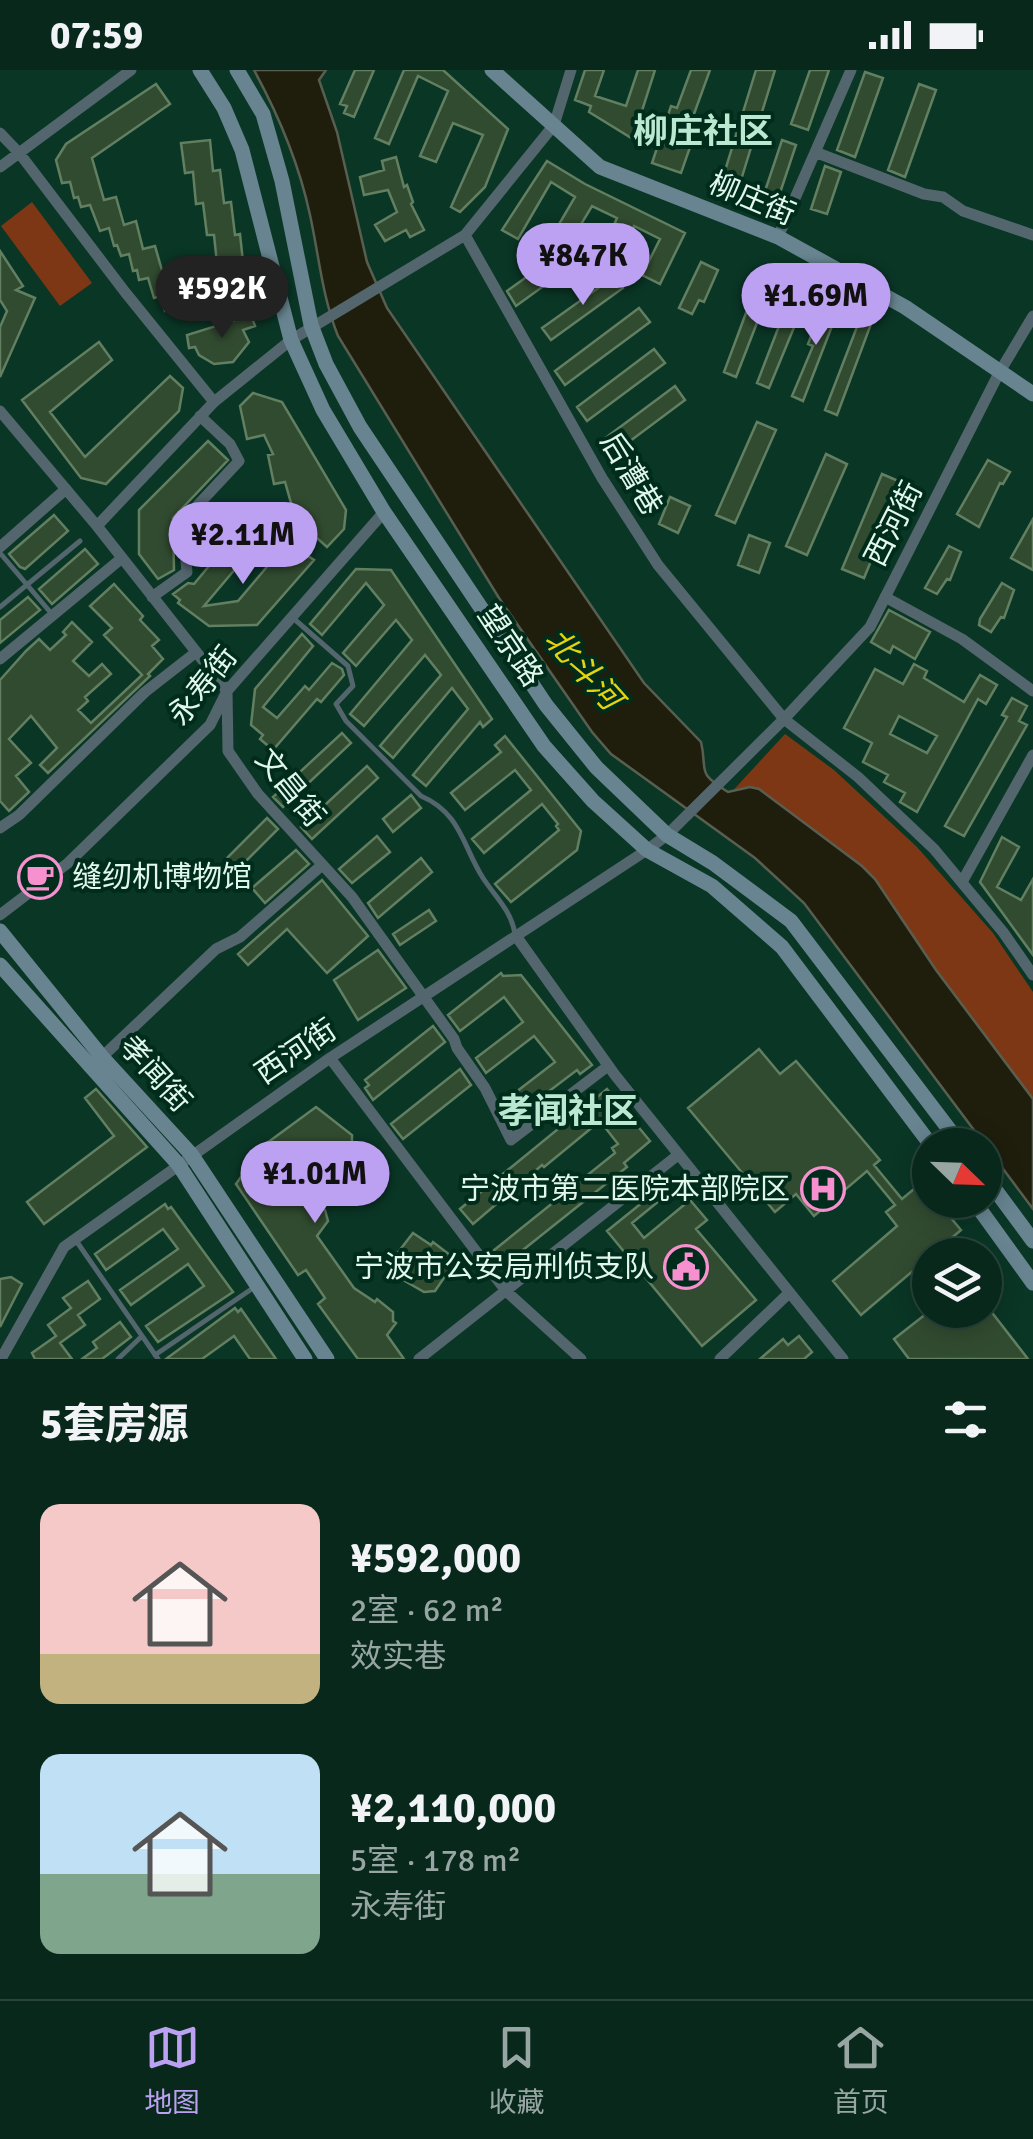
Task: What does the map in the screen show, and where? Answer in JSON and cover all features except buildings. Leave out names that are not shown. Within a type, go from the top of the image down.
[{"type":"main road","name":"望京路","points":[[200,70],[224,108],[242,150],[291,340],[324,410],[384,512],[544,746],[593,801],[647,850],[712,886],[782,947],[918,1128]]},
{"type":"main road","name":"望京路","points":[[237,70],[263,114],[282,181],[310,326],[326,364],[360,427],[546,706],[596,767],[667,834],[714,863],[790,921],[948,1128]]},
{"type":"main road","name":"柳庄街","points":[[492,70],[600,166],[778,237],[906,307],[1033,394]]},
{"type":"main road","name":"孝闻街","points":[[0,932],[184,1159],[328,1359]]},
{"type":"main road","name":"孝闻街","points":[[0,965],[184,1159],[304,1359]]},
{"type":"main road","points":[[1002,1199],[1033,1241]]},
{"type":"main road","points":[[986,1218],[1033,1283]]},
{"type":"street","points":[[0,167],[132,70]]},
{"type":"street","points":[[98,526],[214,402],[291,340],[466,235],[554,126],[571,70]]},
{"type":"street","points":[[778,237],[851,70]]},
{"type":"street","points":[[0,133],[214,402]]},
{"type":"street","points":[[816,152],[924,194],[943,197],[963,211],[1033,236]]},
{"type":"street","name":"后漕巷","points":[[466,235],[602,478],[658,564],[784,718],[858,776],[934,850],[1033,975]]},
{"type":"street","name":"西河街","points":[[1,1359],[64,1247],[330,1058],[647,850],[784,718],[870,627],[999,373],[1033,316]]},
{"type":"street","points":[[0,411],[98,526],[227,691]]},
{"type":"street","points":[[152,597],[187,572],[182,522],[239,461],[230,444],[200,416]]},
{"type":"street","points":[[0,550],[66,489]]},
{"type":"street","name":"永寿街","points":[[0,915],[68,863],[210,724],[227,691],[384,512]]},
{"type":"street","points":[[0,659],[122,558]]},
{"type":"street","points":[[886,596],[962,638],[1033,690]]},
{"type":"street","points":[[0,828],[19,815],[145,692],[196,653]]},
{"type":"street","name":"文昌街","points":[[227,691],[228,752],[258,794],[352,897],[485,1088],[511,1140],[608,1066]]},
{"type":"street","points":[[962,882],[1033,755]]},
{"type":"street","points":[[102,1057],[216,949],[240,937],[322,865]]},
{"type":"street","points":[[516,936],[608,1066],[843,1359]]},
{"type":"street","points":[[330,1058],[506,1291],[581,1359]]},
{"type":"street","points":[[419,1359],[678,1155]]},
{"type":"street","points":[[720,1359],[789,1293]]},
{"type":"lane","points":[[0,607],[80,541]]},
{"type":"lane","points":[[0,550],[53,615]]},
{"type":"lane","points":[[293,618],[348,666],[353,686],[336,704],[346,721],[461,829],[481,875],[512,916],[516,936]]},
{"type":"lane","points":[[75,1240],[157,1357],[257,1285]]},
{"type":"lane","points":[[118,1359],[142,1336]]},
{"type":"shaded area","points":[[32,202],[92,283],[60,306],[1,226]]},
{"type":"shaded area","points":[[785,734],[834,770],[917,847],[993,933],[1033,992],[1033,1104],[727,797]]},
{"type":"water","name":"北斗河","points":[[254,70],[326,70],[319,80],[337,132],[367,262],[387,308],[644,683],[701,742],[707,775],[728,792],[759,789],[862,866],[1033,1099],[1033,1209],[1002,1168],[1002,1128],[972,1128],[804,903],[755,858],[611,754],[499,598],[338,336],[324,291],[300,177],[280,122]]},
{"type":"place","name":"缝纫机博物馆","points":[[40,877]]},
{"type":"place","name":"宁波市第二医院本部院区","points":[[823,1189]]},
{"type":"place","name":"宁波市公安局刑侦支队","points":[[686,1267]]},
{"type":"district","name":"柳庄社区","points":[[703,131]]},
{"type":"district","name":"孝闻社区","points":[[568,1111]]}]
